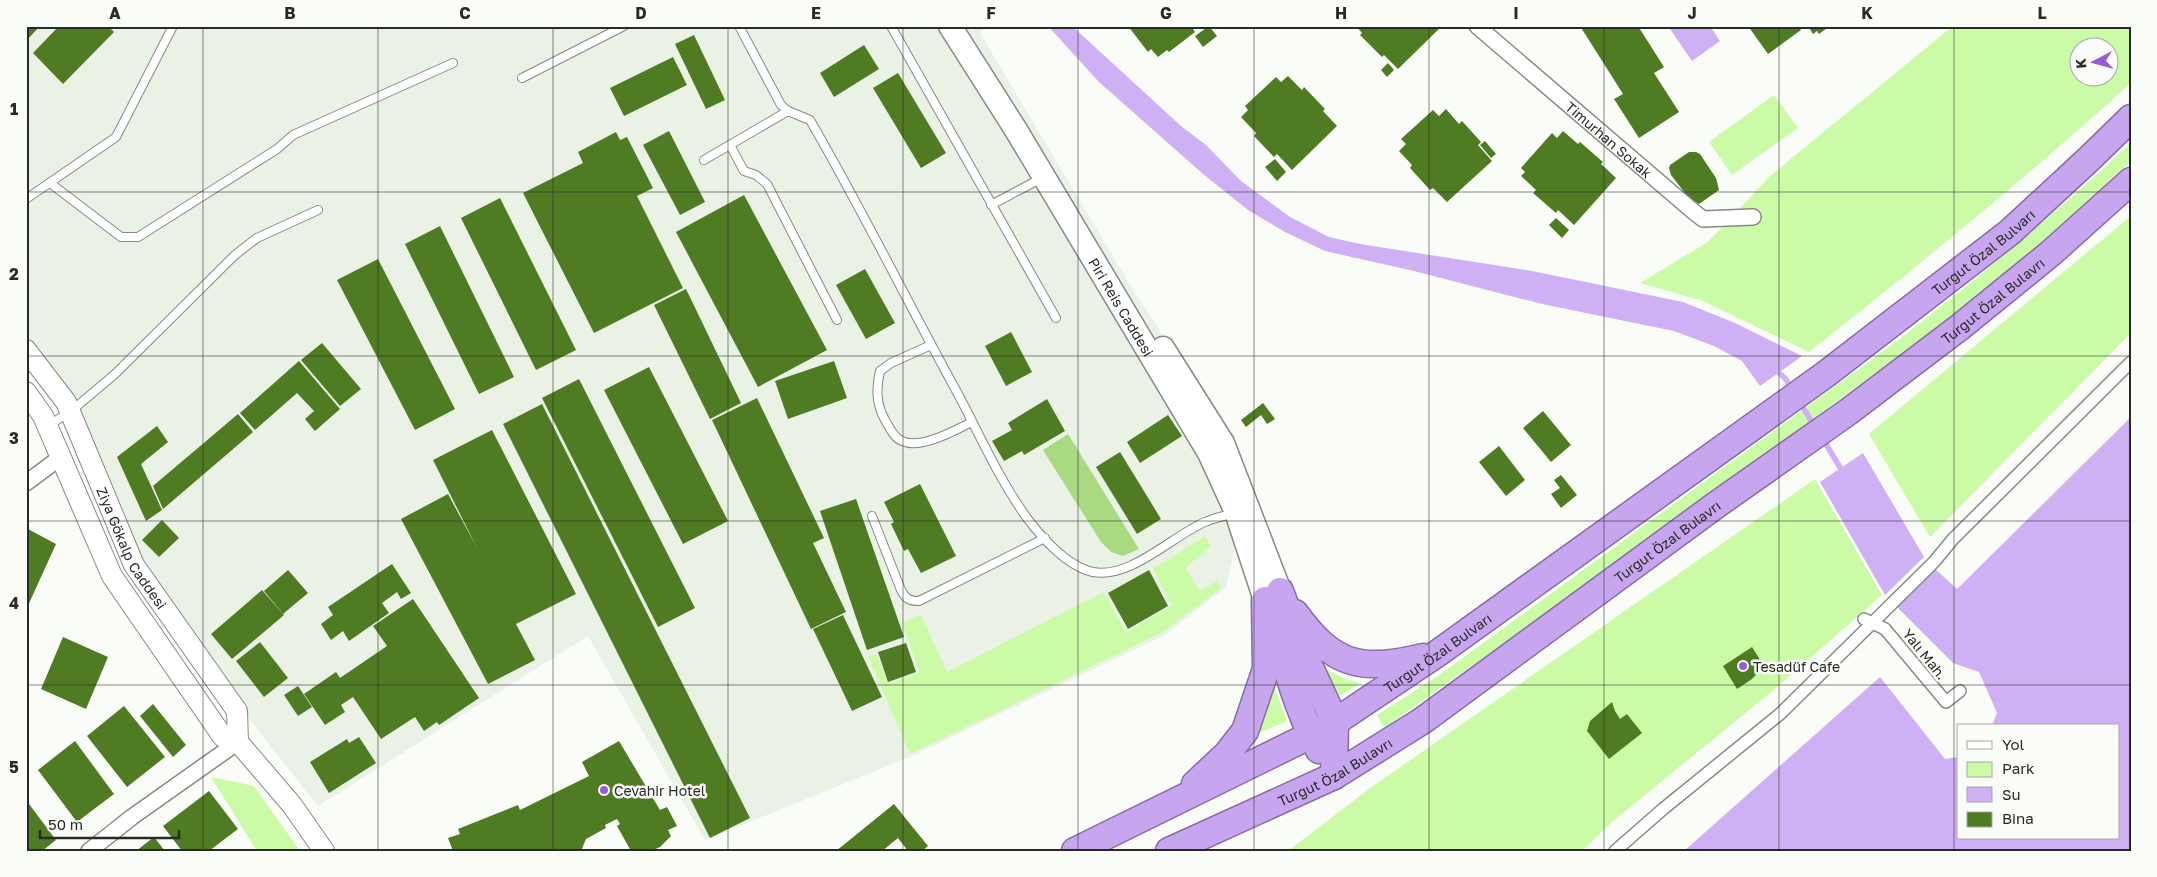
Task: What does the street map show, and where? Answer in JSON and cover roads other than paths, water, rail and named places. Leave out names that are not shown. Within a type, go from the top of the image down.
[{"type":"highway","name":"Turgut Özal Bulvarı","points":[[1075,851],[1335,722],[1438,653],[1826,374],[2010,232],[2131,118]]},
{"type":"highway","name":"Turgut Özal Bulavrı","points":[[1170,851],[1334,776],[1422,721],[1796,447],[1848,412],[1960,327],[2036,266],[2127,188]]},
{"type":"highway","points":[[1272,596],[1312,636],[1330,651],[1355,663],[1378,665],[1397,663],[1438,653]]},
{"type":"highway","points":[[1272,596],[1302,650],[1335,722],[1334,776]]},
{"type":"highway","points":[[1272,596],[1311,735],[1334,776]]},
{"type":"highway","points":[[1180,798],[1227,754],[1245,731],[1266,669],[1272,596]]},
{"type":"main road","name":"Piri Reis Caddesi","points":[[950,26],[1044,177],[1209,453],[1272,596]]},
{"type":"main road","name":"Piri Reis Caddesi","points":[[963,26],[1124,289],[1223,443],[1272,596]]},
{"type":"street","name":"Timurhan Sokak","points":[[1477,26],[1699,216],[1703,218],[1754,217]]},
{"type":"street","name":"Ziya Gökalp Caddesi","points":[[26,350],[66,402],[134,565],[236,711],[238,742]]},
{"type":"street","points":[[1615,851],[1663,808],[1780,714],[1868,621],[1891,603],[1934,562],[1953,539],[2131,362]]},
{"type":"street","name":"Ziya Gökalp Caddesi","points":[[26,392],[43,416],[112,576],[223,737],[238,742],[292,805],[324,851]]},
{"type":"street","points":[[26,483],[61,457]]},
{"type":"street","name":"Yalı Mah.","points":[[1868,621],[1885,630],[1946,702],[1960,691]]},
{"type":"street","points":[[89,851],[132,817],[238,742]]},
{"type":"lane","points":[[26,199],[116,137],[173,26]]},
{"type":"lane","points":[[522,78],[624,26]]},
{"type":"lane","points":[[739,26],[781,106],[810,120],[1006,488],[1029,520],[1066,559],[1083,569],[1104,572],[1127,567],[1206,521],[1236,512]]},
{"type":"lane","points":[[891,26],[1056,318]]},
{"type":"lane","points":[[50,183],[121,237],[138,237],[277,149],[293,135],[453,63]]},
{"type":"lane","points":[[704,160],[788,111]]},
{"type":"lane","points":[[730,144],[744,171],[756,175],[766,184],[837,320]]},
{"type":"lane","points":[[992,204],[1044,177]]},
{"type":"lane","points":[[47,426],[70,412],[115,374],[235,254],[257,238],[318,210]]},
{"type":"lane","points":[[931,345],[891,363],[880,371],[876,389],[879,410],[890,430],[901,441],[915,443],[943,436],[972,422]]},
{"type":"lane","points":[[872,516],[901,590],[906,598],[911,601],[919,601],[1045,538]]},
{"type":"water","points":[[1048,26],[1072,26],[1181,126],[1206,145],[1241,181],[1290,217],[1329,237],[1360,244],[1532,271],[1683,302],[1735,323],[1802,356],[1760,386],[1742,361],[1714,346],[1674,331],[1542,304],[1414,271],[1325,251],[1285,232],[1248,210],[1203,174],[1099,82]]},
{"type":"water","points":[[1668,26],[1710,26],[1720,41],[1692,61]]},
{"type":"water","points":[[2131,417],[2131,851],[1684,851],[1880,677],[1945,759],[1957,757],[1957,840],[2120,840],[2120,724],[1993,724],[1997,713],[1979,672],[1953,663],[1896,606],[1935,569],[1957,589]]},
{"type":"water","points":[[1863,453],[1924,557],[1885,595],[1820,482]]},
{"type":"waterway","points":[[1773,368],[1785,378],[1793,391]]},
{"type":"waterway","points":[[1799,401],[1815,427]]},
{"type":"waterway","points":[[1823,439],[1844,474]]},
{"type":"place","name":"Tesadüf Cafe","points":[[1743,666]]},
{"type":"place","name":"Cevahir Hotel","points":[[604,790]]}]
